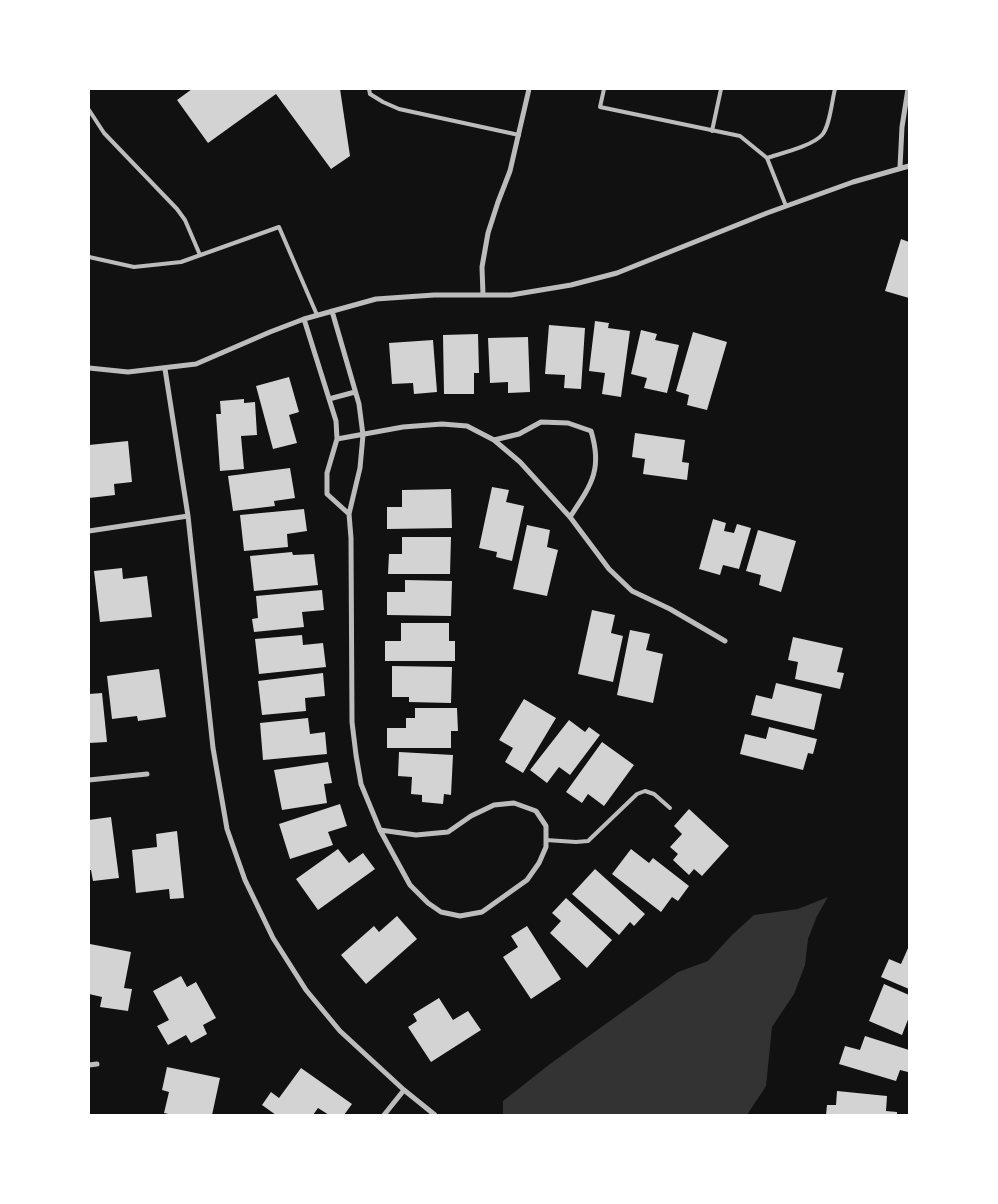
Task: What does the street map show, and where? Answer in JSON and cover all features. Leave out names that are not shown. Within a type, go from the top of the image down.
[{"type":"street","points":[[483,295],[482,267],[488,233],[510,171],[529,89]]},
{"type":"street","points":[[900,167],[902,127],[908,89]]},
{"type":"street","points":[[89,368],[128,372],[196,364],[304,319],[376,299],[434,295],[511,295],[571,285],[616,273],[786,206],[900,167],[909,166]]},
{"type":"street","points":[[332,310],[359,404],[363,435],[360,468],[349,514],[351,548],[352,722],[361,784],[380,830],[410,885],[428,903],[441,912],[460,916],[482,912],[527,880],[539,863],[546,847],[546,826],[536,811],[514,803],[494,805],[471,816],[448,832],[416,835],[380,830]]},
{"type":"street","points":[[304,319],[336,421],[337,439],[327,473],[327,494],[349,514]]},
{"type":"street","points":[[165,369],[188,516],[213,748],[227,829],[245,880],[273,938],[306,990],[340,1030],[404,1090],[435,1115]]},
{"type":"street","points":[[329,399],[355,392]]},
{"type":"street","points":[[494,440],[519,434],[541,422],[568,423],[590,431],[596,447],[596,471],[585,494],[570,517]]},
{"type":"street","points":[[337,439],[403,427],[442,424],[467,426],[494,440],[520,462],[570,517],[609,569],[632,591],[670,609],[725,641]]},
{"type":"street","points":[[89,531],[188,516]]},
{"type":"street","points":[[89,780],[146,774]]},
{"type":"street","points":[[89,1065],[97,1064]]},
{"type":"street","points":[[384,1115],[404,1090]]},
{"type":"lane","points":[[369,89],[370,94],[382,102],[399,109],[519,135]]},
{"type":"lane","points":[[604,89],[600,107],[740,136],[767,158],[786,206]]},
{"type":"lane","points":[[712,131],[721,89]]},
{"type":"lane","points":[[767,158],[815,140],[823,134],[827,125],[834,89]]},
{"type":"lane","points":[[89,110],[104,133],[177,209],[185,220],[200,255]]},
{"type":"lane","points":[[89,257],[134,267],[181,262],[279,227],[317,315]]},
{"type":"lane","points":[[546,840],[588,841],[636,794],[645,791],[654,794],[670,808]]},
{"type":"shaded area","points":[[828,897],[817,916],[808,939],[805,965],[794,994],[772,1027],[766,1086],[747,1115],[503,1115],[503,1101],[550,1064],[678,972],[708,961],[754,915],[798,909]]},
{"type":"building","points":[[192,89],[340,89],[350,156],[331,169],[276,94],[208,143],[177,100]]},
{"type":"building","points":[[901,239],[909,242],[909,298],[885,291]]},
{"type":"building","points":[[595,321],[609,323],[608,328],[630,331],[621,397],[602,394],[605,373],[589,371]]},
{"type":"building","points":[[549,325],[585,328],[581,389],[564,388],[565,375],[545,374]]},
{"type":"building","points":[[641,330],[657,334],[655,340],[679,345],[667,393],[644,388],[647,378],[631,374]]},
{"type":"building","points":[[693,332],[727,342],[707,410],[687,405],[689,395],[676,391]]},
{"type":"building","points":[[478,334],[479,373],[474,373],[474,394],[444,394],[443,335]]},
{"type":"building","points":[[528,337],[530,392],[508,393],[508,382],[490,383],[488,338]]},
{"type":"building","points":[[433,340],[437,392],[414,394],[413,383],[392,384],[389,343]]},
{"type":"building","points":[[289,377],[299,412],[289,415],[297,443],[273,449],[256,386]]},
{"type":"building","points":[[244,399],[244,403],[255,402],[257,435],[241,436],[244,469],[220,471],[216,414],[221,414],[220,401]]},
{"type":"building","points":[[635,433],[685,440],[682,462],[689,463],[687,480],[643,474],[645,459],[632,457]]},
{"type":"building","points":[[128,441],[132,482],[114,484],[115,495],[89,498],[89,445]]},
{"type":"building","points":[[290,468],[295,498],[274,501],[275,506],[233,511],[228,476]]},
{"type":"building","points":[[492,487],[509,490],[506,502],[524,506],[512,561],[496,557],[497,552],[479,548]]},
{"type":"building","points":[[451,489],[452,528],[387,529],[387,507],[402,507],[402,490]]},
{"type":"building","points":[[304,509],[307,531],[287,534],[288,547],[244,551],[240,515]]},
{"type":"building","points":[[713,519],[726,523],[724,531],[734,533],[737,524],[751,528],[739,569],[723,565],[720,575],[699,569]]},
{"type":"building","points":[[527,525],[550,530],[547,547],[558,550],[547,596],[513,589]]},
{"type":"building","points":[[758,530],[796,541],[781,592],[759,585],[761,575],[746,571]]},
{"type":"building","points":[[402,537],[451,537],[450,574],[388,574],[389,554],[402,554]]},
{"type":"building","points":[[292,552],[293,555],[314,554],[318,585],[254,591],[250,556]]},
{"type":"building","points":[[122,568],[123,579],[147,576],[152,617],[100,622],[94,571]]},
{"type":"building","points":[[405,580],[452,581],[451,616],[387,615],[387,592],[405,592]]},
{"type":"building","points":[[322,590],[324,610],[302,612],[304,627],[254,632],[252,619],[258,618],[256,596]]},
{"type":"building","points":[[592,610],[615,615],[611,633],[623,636],[613,682],[578,674]]},
{"type":"building","points":[[401,623],[449,623],[449,641],[455,641],[455,661],[385,661],[385,641],[401,641]]},
{"type":"building","points":[[630,630],[650,634],[646,650],[663,654],[653,703],[617,695]]},
{"type":"building","points":[[302,635],[303,645],[323,643],[326,667],[259,674],[255,639]]},
{"type":"building","points":[[793,637],[843,648],[837,672],[844,673],[840,689],[795,679],[798,662],[788,660]]},
{"type":"building","points":[[392,666],[452,667],[451,703],[409,702],[409,697],[392,697]]},
{"type":"building","points":[[159,669],[166,717],[138,721],[137,716],[112,719],[107,676]]},
{"type":"building","points":[[323,673],[325,696],[305,698],[306,711],[262,715],[258,681]]},
{"type":"building","points":[[776,683],[822,694],[814,730],[751,715],[756,695],[772,699]]},
{"type":"building","points":[[102,693],[107,742],[89,743],[89,694]]},
{"type":"building","points":[[524,699],[556,718],[523,773],[505,762],[513,748],[499,740]]},
{"type":"building","points":[[415,708],[457,708],[458,731],[451,731],[451,748],[387,748],[387,728],[406,728],[406,718],[415,718]]},
{"type":"building","points":[[308,718],[310,734],[325,732],[327,754],[263,760],[260,723]]},
{"type":"building","points":[[569,720],[585,732],[589,727],[600,735],[570,775],[559,767],[547,783],[530,770]]},
{"type":"building","points":[[769,727],[817,739],[813,754],[808,753],[803,770],[740,754],[745,734],[766,739]]},
{"type":"building","points":[[602,742],[634,765],[604,806],[588,794],[582,803],[566,792]]},
{"type":"building","points":[[399,752],[453,755],[451,795],[444,794],[443,804],[422,802],[422,795],[411,794],[412,777],[398,776]]},
{"type":"building","points":[[328,762],[332,783],[324,784],[327,803],[282,810],[274,770]]},
{"type":"building","points":[[340,804],[347,826],[328,832],[333,845],[290,859],[279,824]]},
{"type":"building","points":[[689,809],[729,846],[702,876],[694,869],[689,875],[673,860],[678,854],[670,847],[682,834],[674,826]]},
{"type":"building","points":[[111,817],[119,878],[93,881],[91,870],[89,870],[89,820]]},
{"type":"building","points":[[177,831],[184,898],[170,899],[169,889],[136,893],[132,850],[157,847],[156,834]]},
{"type":"building","points":[[338,849],[349,863],[363,853],[375,869],[318,910],[296,879]]},
{"type":"building","points":[[631,849],[649,863],[653,858],[689,886],[678,901],[672,897],[661,912],[612,874]]},
{"type":"building","points":[[595,869],[645,914],[634,926],[630,922],[619,935],[572,894]]},
{"type":"building","points":[[566,898],[612,940],[587,968],[550,933],[561,921],[552,913]]},
{"type":"building","points":[[397,916],[417,939],[366,984],[341,955],[374,926],[379,932]]},
{"type":"building","points":[[527,926],[561,979],[531,999],[503,957],[518,947],[511,936]]},
{"type":"building","points":[[90,944],[131,952],[124,988],[132,989],[128,1011],[100,1007],[102,997],[89,994]]},
{"type":"building","points":[[909,946],[909,989],[881,977],[889,959],[901,964]]},
{"type":"building","points":[[181,976],[187,987],[196,982],[216,1018],[203,1025],[207,1034],[191,1043],[186,1035],[168,1045],[157,1026],[169,1020],[153,991]]},
{"type":"building","points":[[884,984],[909,995],[909,1017],[902,1035],[869,1021]]},
{"type":"building","points":[[439,998],[453,1020],[468,1011],[481,1030],[431,1062],[408,1027],[417,1021],[413,1014]]},
{"type":"building","points":[[865,1036],[909,1050],[908,1072],[900,1070],[896,1081],[839,1064],[845,1046],[860,1050]]},
{"type":"building","points":[[167,1067],[220,1078],[212,1115],[173,1115],[164,1113],[169,1092],[162,1090]]},
{"type":"building","points":[[301,1068],[352,1104],[344,1115],[329,1115],[318,1108],[313,1115],[276,1115],[262,1105],[271,1092],[279,1098]]},
{"type":"building","points":[[837,1091],[887,1096],[886,1111],[897,1112],[897,1115],[826,1115],[827,1105],[836,1105]]}]
